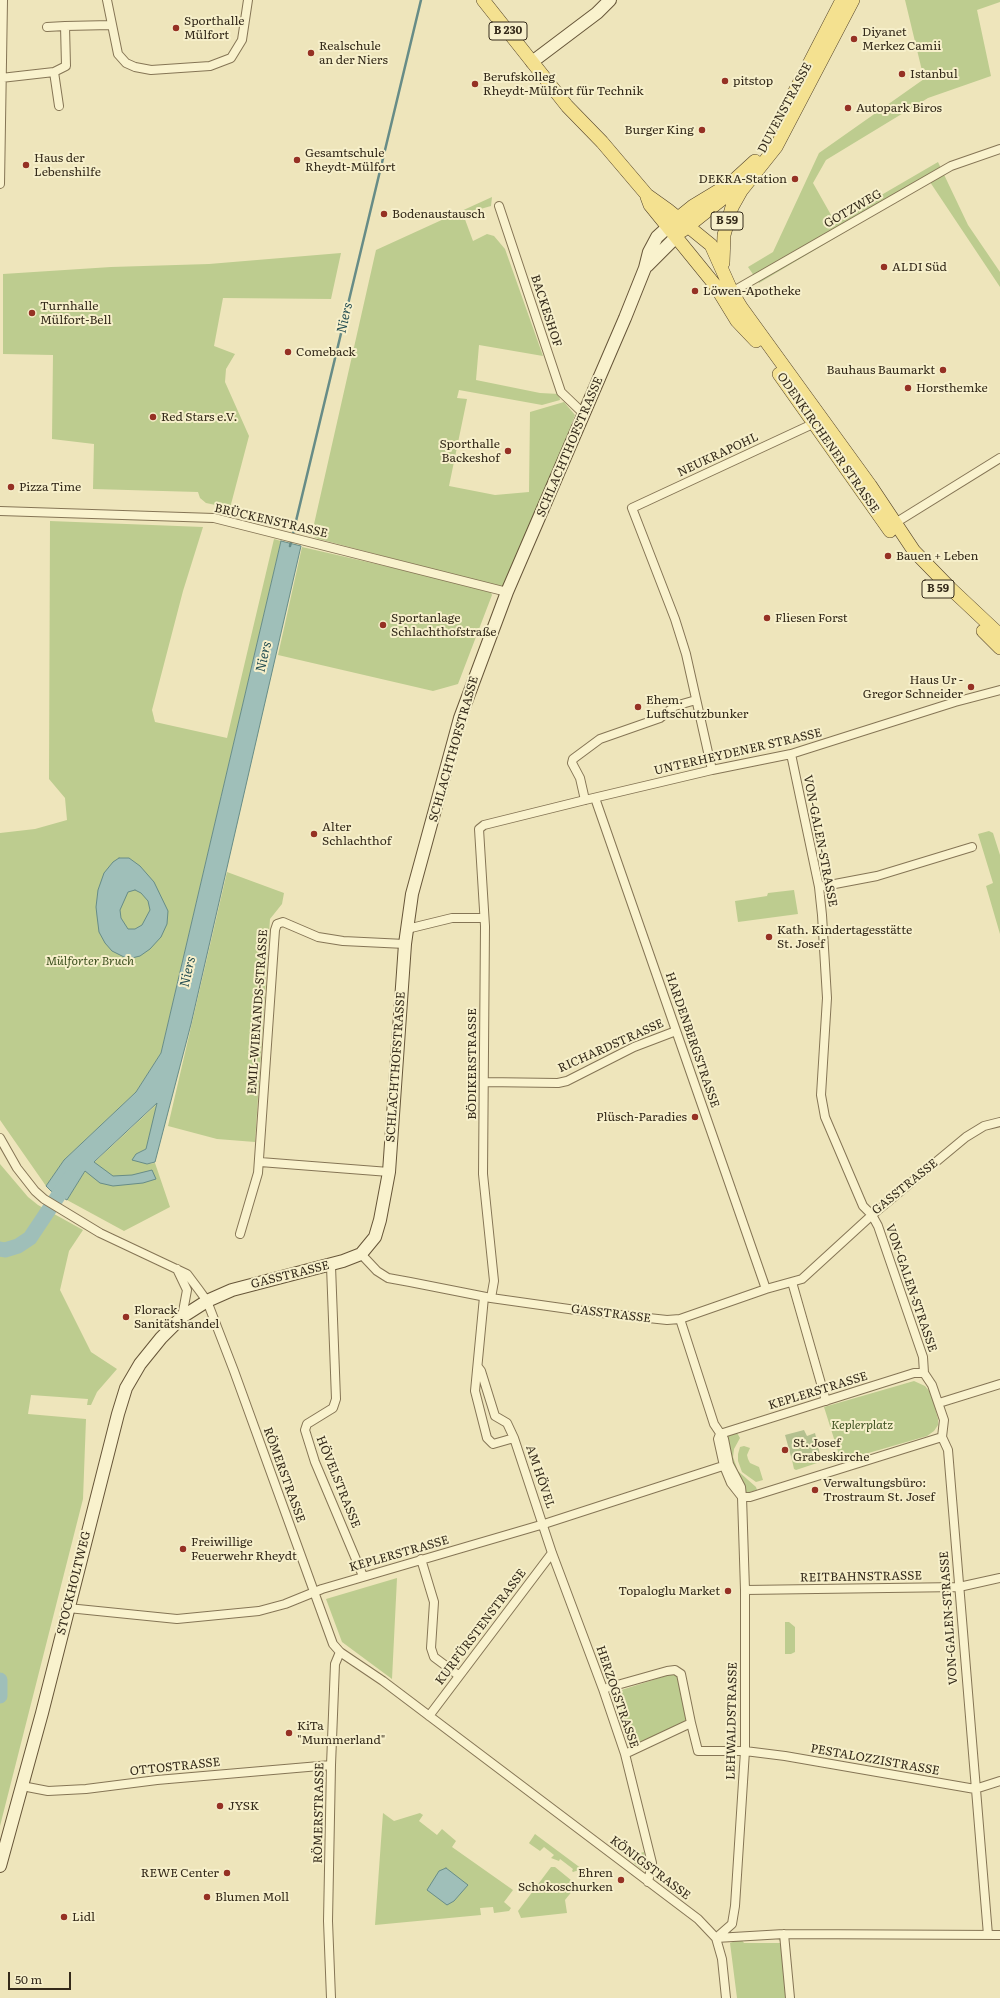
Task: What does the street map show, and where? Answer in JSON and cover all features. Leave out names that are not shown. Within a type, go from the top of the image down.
[{"type":"main road","name":"B 230","points":[[483,0],[567,106],[602,142],[647,195],[683,222]]},
{"type":"main road","points":[[532,62],[597,13],[610,0]]},
{"type":"main road","name":"DUVENSTRASSE","points":[[672,232],[683,222],[693,206],[732,183],[760,156],[770,141],[842,0]]},
{"type":"main road","name":"DUVENSTRASSE","points":[[753,176],[776,147],[853,0]]},
{"type":"main road","name":"B 59","points":[[683,222],[753,176]]},
{"type":"main road","name":"B 59","points":[[723,273],[722,248],[727,219],[741,191],[753,176]]},
{"type":"main road","name":"B 59","points":[[647,195],[650,205],[672,232]]},
{"type":"main road","name":"ODENKIRCHENER STRASSE","points":[[683,222],[711,245],[723,273],[727,295]]},
{"type":"main road","name":"ODENKIRCHENER STRASSE","points":[[672,232],[715,284],[741,307],[818,421],[892,525],[929,568],[1000,635]]},
{"type":"main road","name":"SCHLACHTHOFSTRASSE","points":[[361,1254],[375,1237],[380,1220],[389,1172],[405,944],[412,894],[460,718],[507,592],[645,268],[649,252],[657,237],[672,232]]},
{"type":"main road","name":"ODENKIRCHENER STRASSE","points":[[892,525],[907,557],[1000,648]]},
{"type":"main road","name":"GASSTRASSE","points":[[182,1317],[207,1301],[232,1290],[331,1266],[361,1254]]},
{"type":"main road","name":"STOCKHOLTWEG","points":[[0,1866],[126,1388],[140,1364],[161,1338],[182,1317]]},
{"type":"street","points":[[0,184],[3,0]]},
{"type":"street","points":[[108,0],[111,25],[118,54],[126,63],[135,67],[151,70],[210,66],[226,61],[237,50],[242,40],[248,0]]},
{"type":"street","points":[[47,27],[111,25]]},
{"type":"street","points":[[1,78],[54,72],[66,66],[65,26]]},
{"type":"street","points":[[54,72],[59,106]]},
{"type":"street","name":"GOTZWEG","points":[[727,295],[951,166],[1000,149]]},
{"type":"street","name":"BACKESHOF","points":[[499,206],[561,392],[584,414]]},
{"type":"street","name":"NEUKRAPOHL","points":[[696,700],[686,654],[675,619],[632,508],[818,421]]},
{"type":"street","points":[[892,525],[1000,458]]},
{"type":"street","name":"BRÜCKENSTRASSE","points":[[0,511],[214,518],[507,592]]},
{"type":"street","name":"UNTERHEYDENER STRASSE","points":[[479,830],[484,825],[585,800],[712,770],[791,754],[955,702],[1000,690]]},
{"type":"street","points":[[585,800],[580,778],[572,763],[573,759],[600,739],[660,718],[675,706],[696,700],[712,770]]},
{"type":"street","name":"VON-GALEN-STRASSE","points":[[791,754],[819,887],[827,998],[821,1095],[825,1117],[863,1206],[872,1214],[878,1226],[923,1358],[924,1373],[932,1385],[944,1420],[942,1437],[948,1450],[988,1935]]},
{"type":"street","name":"HARDENBERGSTRASSE","points":[[595,798],[766,1289]]},
{"type":"street","name":"BÖDIKERSTRASSE","points":[[479,830],[484,918],[484,1174],[494,1281],[487,1298]]},
{"type":"street","points":[[819,887],[877,876],[972,847]]},
{"type":"street","points":[[407,929],[452,918],[484,918]]},
{"type":"street","name":"EMIL-WIENANDS-STRASSE","points":[[240,1234],[260,1162],[274,938],[277,924],[283,922],[318,937],[405,944]]},
{"type":"street","name":"RICHARDSTRASSE","points":[[484,1082],[558,1083],[634,1047],[676,1031]]},
{"type":"street","name":"GASSTRASSE","points":[[361,1254],[377,1271],[388,1278],[487,1298],[629,1316],[667,1320],[680,1319],[766,1289],[802,1279],[872,1214],[966,1137],[984,1126],[1000,1122]]},
{"type":"street","name":"RÖMERSTRASSE","points":[[0,1138],[17,1168],[35,1191],[44,1199],[100,1233],[187,1274],[207,1301],[333,1644],[340,1652],[335,1664],[331,1765],[328,1921],[331,1998]]},
{"type":"street","points":[[260,1162],[389,1172]]},
{"type":"street","name":"HÖVELSTRASSE","points":[[331,1266],[336,1399],[332,1408],[307,1424],[305,1430],[316,1462],[363,1576]]},
{"type":"street","points":[[177,1269],[187,1290],[182,1317]]},
{"type":"street","points":[[792,1282],[826,1401]]},
{"type":"street","name":"AM HÖVEL","points":[[487,1298],[475,1391],[487,1438],[493,1444],[514,1438]]},
{"type":"street","name":"LEHWALDSTRASSE","points":[[680,1319],[714,1424],[720,1434],[718,1439],[726,1465],[741,1487],[742,1497],[745,1590],[745,1751],[735,1906],[732,1924],[716,1938]]},
{"type":"street","name":"AM HÖVEL","points":[[478,1367],[481,1371],[495,1416],[507,1423],[514,1438],[544,1524]]},
{"type":"street","name":"KEPLERSTRASSE","points":[[720,1434],[914,1373],[924,1373]]},
{"type":"street","points":[[939,1403],[1000,1384]]},
{"type":"street","points":[[742,1497],[750,1496],[942,1437]]},
{"type":"street","name":"KEPLERSTRASSE","points":[[68,1608],[177,1619],[223,1616],[259,1611],[285,1604],[314,1591],[544,1524],[726,1465]]},
{"type":"street","name":"HERZOGSTRASSE","points":[[544,1524],[552,1553],[603,1689],[625,1754],[652,1863],[648,1882]]},
{"type":"street","name":"KURFÜRSTENSTRASSE","points":[[429,1716],[458,1675],[552,1553]]},
{"type":"street","points":[[421,1559],[434,1602],[431,1648],[434,1657],[458,1675]]},
{"type":"street","name":"REITBAHNSTRASSE","points":[[745,1590],[959,1587],[1000,1578]]},
{"type":"street","name":"KÖNIGSTRASSE","points":[[340,1652],[383,1681],[698,1919],[716,1938]]},
{"type":"street","points":[[603,1689],[667,1671],[675,1670],[681,1674],[691,1723],[625,1754]]},
{"type":"street","name":"PESTALOZZISTRASSE","points":[[691,1723],[698,1752],[745,1751],[975,1789],[1000,1781]]},
{"type":"street","name":"OTTOSTRASSE","points":[[22,1786],[48,1791],[86,1789],[157,1780],[331,1765]]},
{"type":"street","points":[[784,1934],[790,1998]]},
{"type":"street","points":[[726,1998],[722,1959],[716,1938],[784,1934],[1000,1935]]},
{"type":"green space","points":[[905,0],[1000,0],[1000,2],[977,10],[991,76],[928,98],[826,160],[813,183],[835,222],[938,162],[968,225],[1000,272],[1000,287],[930,182],[759,283],[748,267],[773,252],[819,153],[924,79]]},
{"type":"green space","points":[[492,197],[491,206],[463,214],[473,241],[487,234],[494,236],[505,249],[543,356],[479,345],[476,380],[540,393],[559,394],[560,400],[542,405],[459,390],[457,398],[467,399],[449,486],[495,495],[529,492],[530,412],[564,402],[575,415],[508,589],[315,538],[312,533],[376,250]]},
{"type":"green space","points":[[341,253],[331,299],[223,298],[214,346],[235,354],[226,369],[225,382],[249,436],[230,508],[206,503],[200,498],[198,492],[93,489],[94,444],[52,439],[53,355],[3,354],[3,274],[111,267],[209,264]]},
{"type":"green space","name":"Mülforter Bruch","points":[[50,521],[203,527],[183,591],[152,710],[155,722],[227,738],[274,539],[281,541],[161,1053],[136,1092],[64,1160],[46,1186],[0,1120],[0,833],[35,829],[67,820],[65,798],[49,779]]},
{"type":"green space","name":"Sportanlage Schlachthofstraße","points":[[302,547],[490,590],[492,595],[458,684],[433,691],[278,655]]},
{"type":"green space","points":[[989,831],[993,833],[1000,855],[1000,934],[986,886],[993,883],[978,834]]},
{"type":"green space","points":[[227,872],[284,893],[282,904],[270,919],[255,1142],[217,1139],[168,1126]]},
{"type":"green space","points":[[794,890],[798,914],[738,922],[735,901],[767,896],[768,893]]},
{"type":"green space","points":[[158,1103],[146,1149],[136,1154],[147,1164],[155,1163],[170,1207],[124,1231],[67,1200],[85,1171]]},
{"type":"green space","points":[[0,1164],[28,1197],[38,1205],[83,1230],[69,1251],[60,1290],[91,1352],[117,1369],[97,1392],[91,1405],[87,1405],[88,1399],[31,1395],[28,1414],[86,1419],[83,1499],[0,1826]]},
{"type":"green space","name":"Keplerplatz","points":[[914,1381],[925,1386],[931,1393],[938,1419],[938,1425],[934,1431],[927,1436],[841,1461],[824,1407]]},
{"type":"green space","points":[[804,1430],[807,1436],[815,1433],[820,1454],[815,1458],[811,1454],[792,1460],[785,1435]]},
{"type":"green space","points":[[736,1431],[740,1438],[734,1449],[733,1457],[738,1471],[756,1487],[757,1490],[745,1492],[734,1472],[725,1437]]},
{"type":"green space","points":[[744,1446],[750,1448],[747,1455],[748,1459],[750,1463],[759,1467],[763,1480],[756,1482],[742,1472],[738,1461],[738,1454],[740,1447]]},
{"type":"green space","points":[[810,1455],[814,1459],[819,1456],[820,1462],[796,1470],[794,1469],[792,1460]]},
{"type":"green space","points":[[397,1578],[392,1679],[342,1642],[326,1599]]},
{"type":"green space","points":[[785,1622],[789,1622],[795,1627],[795,1652],[791,1654],[785,1654]]},
{"type":"green space","points":[[672,1674],[679,1676],[688,1722],[633,1747],[615,1692]]},
{"type":"green space","points":[[383,1813],[394,1821],[420,1813],[423,1815],[419,1821],[437,1835],[442,1829],[456,1841],[452,1847],[513,1890],[504,1902],[511,1908],[509,1911],[494,1913],[493,1907],[480,1908],[481,1915],[375,1925]]},
{"type":"green space","points":[[535,1834],[582,1869],[573,1872],[573,1869],[560,1859],[559,1861],[551,1858],[554,1855],[544,1847],[540,1851],[530,1844],[529,1843]]},
{"type":"green space","points":[[644,1852],[646,1864],[641,1869],[634,1863],[632,1855]]},
{"type":"green space","points":[[551,1867],[555,1867],[577,1885],[565,1900],[567,1913],[521,1918],[518,1911]]},
{"type":"green space","points":[[783,1937],[787,1998],[737,1998],[730,1943],[741,1939],[744,1943],[781,1943],[778,1938]]},
{"type":"water","points":[[281,541],[301,546],[191,1024],[155,1162],[147,1164],[132,1160],[136,1154],[146,1149],[157,1103],[94,1162],[113,1176],[132,1175],[152,1170],[156,1179],[143,1183],[113,1186],[100,1183],[85,1171],[67,1200],[51,1191],[46,1186],[64,1160],[136,1092],[161,1053]]},
{"type":"water","points":[[119,858],[129,858],[140,866],[154,882],[168,911],[167,924],[161,937],[150,949],[140,956],[132,958],[126,958],[112,951],[105,943],[99,932],[96,907],[98,890],[104,873],[113,862]],"holes":[[[135,890],[141,893],[148,901],[150,910],[142,925],[135,929],[128,929],[121,918],[120,910],[128,892]]]},
{"type":"water","points":[[446,1868],[468,1885],[454,1901],[447,1905],[427,1890],[439,1871]]},
{"type":"waterway","name":"Niers","points":[[290,546],[421,0]]},
{"type":"waterway","name":"Niers","points":[[0,1249],[5,1250],[18,1246],[30,1238],[70,1178]]},
{"type":"waterway","name":"Niers","points":[[0,1680],[0,1696]]},
{"type":"place","name":"Sporthalle Mülfort","points":[[176,28]]},
{"type":"place","name":"Diyanet Merkez Camii","points":[[854,39]]},
{"type":"place","name":"Realschule an der Niers","points":[[311,53]]},
{"type":"place","name":"Istanbul","points":[[902,74]]},
{"type":"place","name":"pitstop","points":[[725,81]]},
{"type":"place","name":"Berufskolleg Rheydt-Mülfort für Technik","points":[[475,84]]},
{"type":"place","name":"Autopark Biros","points":[[848,108]]},
{"type":"place","name":"Burger King","points":[[702,130]]},
{"type":"place","name":"Gesamtschule Rheydt-Mülfort","points":[[297,160]]},
{"type":"place","name":"Haus der Lebenshilfe","points":[[26,165]]},
{"type":"place","name":"DEKRA-Station","points":[[795,179]]},
{"type":"place","name":"Bodenaustausch","points":[[384,214]]},
{"type":"place","name":"ALDI Süd","points":[[884,267]]},
{"type":"place","name":"Löwen-Apotheke","points":[[695,291]]},
{"type":"place","name":"Turnhalle Mülfort-Bell","points":[[32,313]]},
{"type":"place","name":"Comeback","points":[[288,352]]},
{"type":"place","name":"Bauhaus Baumarkt","points":[[943,370]]},
{"type":"place","name":"Horsthemke","points":[[908,388]]},
{"type":"place","name":"Red Stars e.V.","points":[[153,417]]},
{"type":"place","name":"Sporthalle Backeshof","points":[[508,451]]},
{"type":"place","name":"Pizza Time","points":[[11,487]]},
{"type":"place","name":"Bauen + Leben","points":[[888,556]]},
{"type":"place","name":"Fliesen Forst","points":[[767,618]]},
{"type":"place","name":"Sportanlage Schlachthofstraße","points":[[383,625]]},
{"type":"place","name":"Haus Ur - Gregor Schneider","points":[[971,687]]},
{"type":"place","name":"Ehem. Luftschutzbunker","points":[[638,707]]},
{"type":"place","name":"Alter Schlachthof","points":[[314,834]]},
{"type":"place","name":"Kath. Kindertagesstätte St. Josef","points":[[769,937]]},
{"type":"place","name":"Plüsch-Paradies","points":[[695,1117]]},
{"type":"place","name":"Florack Sanitätshandel","points":[[126,1317]]},
{"type":"place","name":"St. Josef Grabeskirche","points":[[785,1450]]},
{"type":"place","name":"Verwaltungsbüro: Trostraum St. Josef","points":[[815,1490]]},
{"type":"place","name":"Freiwillige Feuerwehr Rheydt","points":[[183,1549]]},
{"type":"place","name":"Topaloglu Market","points":[[728,1591]]},
{"type":"place","name":"KiTa \"Mummerland\"","points":[[289,1733]]},
{"type":"place","name":"JYSK","points":[[220,1806]]},
{"type":"place","name":"REWE Center","points":[[227,1873]]},
{"type":"place","name":"Ehren Schokoschurken","points":[[621,1880]]},
{"type":"place","name":"Blumen Moll","points":[[207,1897]]},
{"type":"place","name":"Lidl","points":[[64,1917]]}]
